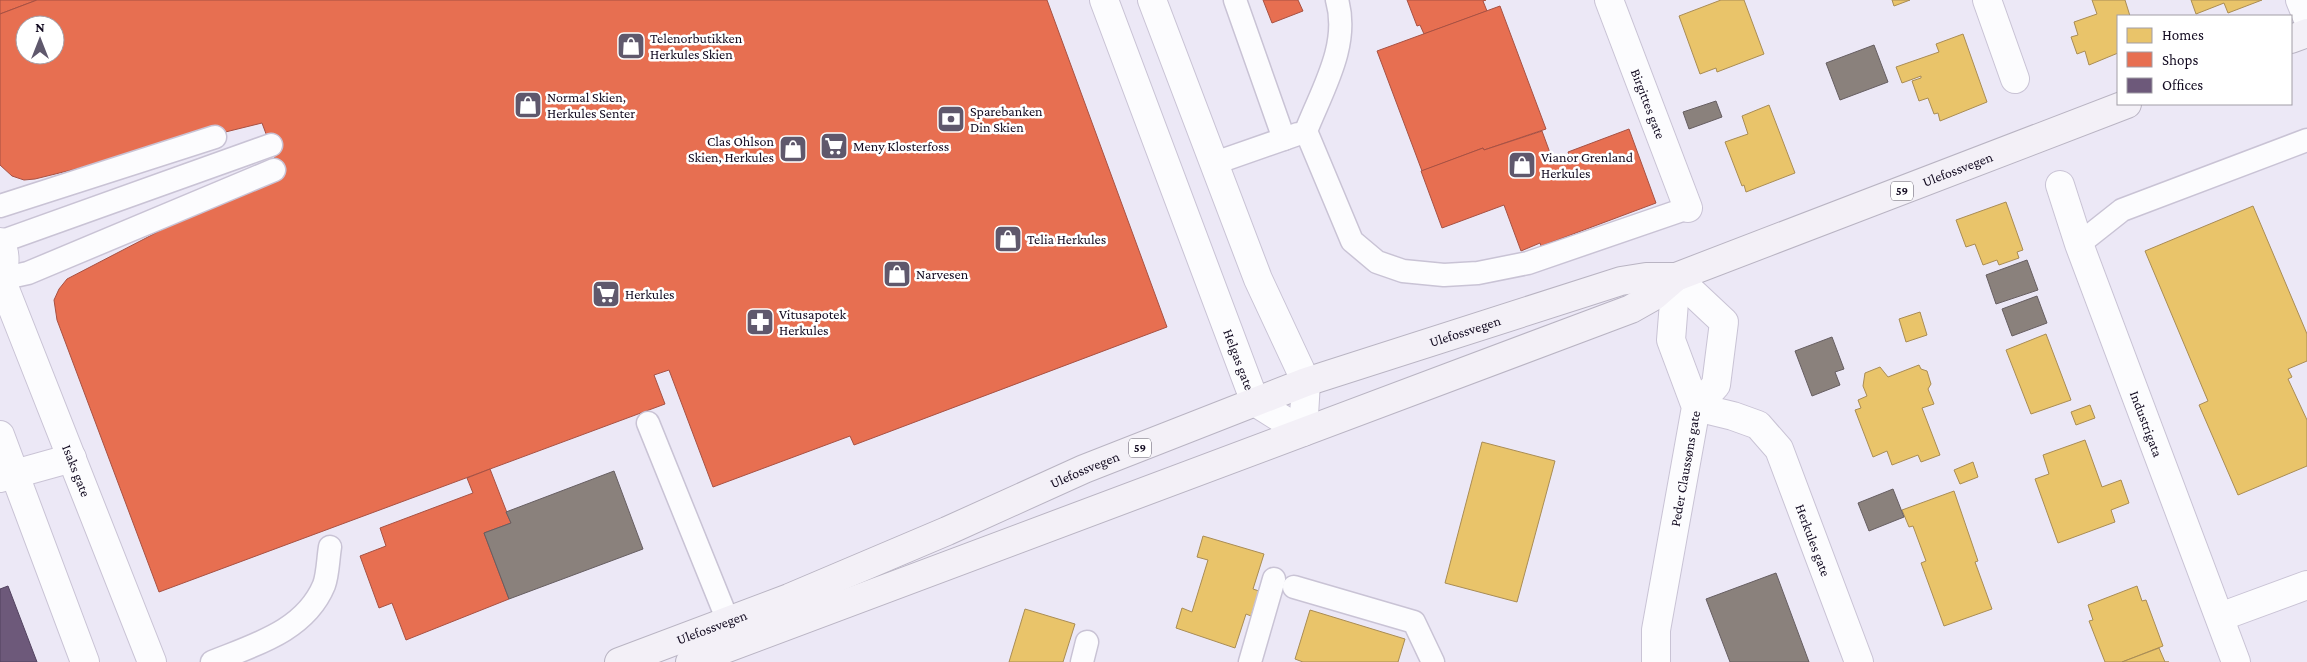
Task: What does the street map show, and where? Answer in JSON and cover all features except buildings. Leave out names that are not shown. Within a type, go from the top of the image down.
[{"type":"main road","points":[[2292,40],[2307,33]]},
{"type":"main road","name":"Ulefossvegen","points":[[690,662],[1631,309],[1654,296],[1676,277],[2124,105]]},
{"type":"main road","name":"Ulefossvegen","points":[[619,662],[728,621],[948,531],[1084,469],[1306,382],[1621,282],[1646,276],[1676,277]]},
{"type":"street","name":"Helgas gate","points":[[1104,0],[1255,402],[1303,432]]},
{"type":"street","points":[[1152,0],[1258,279],[1306,382],[1303,432]]},
{"type":"street","name":"Birgittes gate","points":[[1609,0],[1688,208]]},
{"type":"street","points":[[1987,0],[2015,79]]},
{"type":"street","points":[[2300,0],[2307,17]]},
{"type":"street","name":"Industrigata","points":[[2060,185],[2079,244],[2236,662]]},
{"type":"street","name":"Isaks gate","points":[[8,239],[4,250],[5,263],[0,279],[152,662]]},
{"type":"street","points":[[1676,277],[1724,322],[1716,385],[1696,407]]},
{"type":"street","name":"Peder Claussøns gate","points":[[1656,662],[1656,630],[1696,407],[1671,340],[1676,277]]},
{"type":"street","name":"Herkules gate","points":[[1696,407],[1733,416],[1758,425],[1779,448],[1859,662]]},
{"type":"street","points":[[0,435],[7,476],[85,662]]},
{"type":"street","points":[[7,476],[72,458]]},
{"type":"street","points":[[2220,617],[2307,585]]},
{"type":"lane","points":[[1235,0],[1284,139]]},
{"type":"lane","points":[[1337,0],[1341,14],[1340,44],[1306,131],[1352,241],[1377,262],[1403,271],[1452,275],[1478,274],[1519,265],[1688,208]]},
{"type":"lane","points":[[1215,163],[1306,131]]},
{"type":"lane","points":[[0,206],[215,137]]},
{"type":"lane","points":[[2079,244],[2122,210],[2307,140]]},
{"type":"lane","points":[[8,239],[270,145]]},
{"type":"lane","points":[[0,279],[28,274],[274,170]]},
{"type":"lane","points":[[648,422],[728,621]]},
{"type":"lane","points":[[212,662],[273,638],[307,613],[324,585],[330,547]]},
{"type":"lane","points":[[1250,662],[1284,583],[1414,622],[1433,662]]},
{"type":"place","name":"Telenorbutikken Herkules Skien","points":[[631,46]]},
{"type":"place","name":"Normal Skien, Herkules Senter","points":[[528,105]]},
{"type":"place","name":"Sparebanken Din Skien","points":[[951,119]]},
{"type":"place","name":"Meny Klosterfoss","points":[[834,146]]},
{"type":"place","name":"Clas Ohlson Skien, Herkules","points":[[793,149]]},
{"type":"place","name":"Vianor Grenland Herkules","points":[[1522,165]]},
{"type":"place","name":"Telia Herkules","points":[[1008,239]]},
{"type":"place","name":"Narvesen","points":[[897,274]]},
{"type":"place","name":"Herkules","points":[[606,294]]},
{"type":"place","name":"Vitusapotek Herkules","points":[[760,322]]}]
